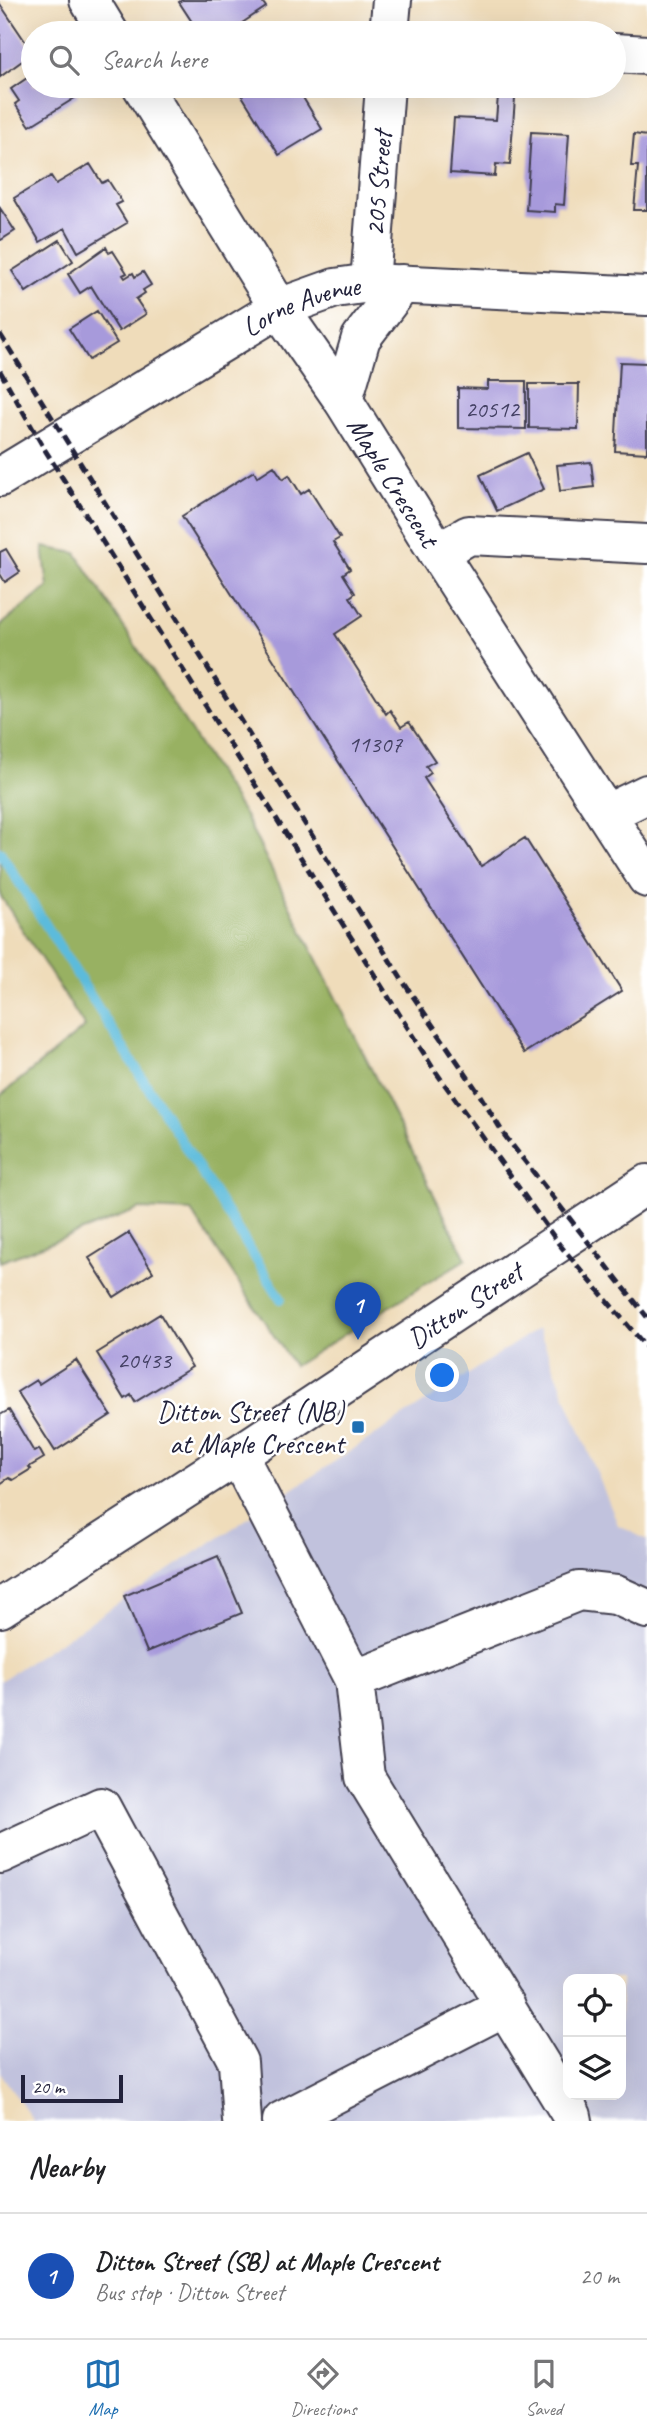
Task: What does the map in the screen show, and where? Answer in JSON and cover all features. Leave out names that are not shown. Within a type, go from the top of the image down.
[{"type":"street","points":[[89,0],[102,21]]},
{"type":"street","points":[[390,21],[392,0]]},
{"type":"street","points":[[626,54],[647,55]]},
{"type":"street","name":"Maple Crescent","points":[[149,98],[279,308],[343,400],[647,878]]},
{"type":"street","name":"205 Street","points":[[385,98],[386,283]]},
{"type":"street","points":[[343,400],[361,338],[386,283]]},
{"type":"street","name":"Lorne Avenue","points":[[0,477],[279,308],[335,288],[386,283],[647,296]]},
{"type":"street","points":[[438,553],[469,535],[647,544]]},
{"type":"street","points":[[606,814],[647,794]]},
{"type":"street","name":"Ditton Street","points":[[0,1608],[238,1455],[647,1184]]},
{"type":"street","points":[[238,1455],[354,1680],[365,1777],[506,2006],[573,2121]]},
{"type":"street","points":[[354,1680],[579,1591],[616,1595],[647,1609]]},
{"type":"street","points":[[0,1854],[101,1807],[238,2062],[242,2121]]},
{"type":"street","points":[[282,2121],[506,2006]]},
{"type":"shaded area","points":[[538,1328],[618,1525],[647,1540],[647,2121],[33,2121],[0,2072],[0,1681]]},
{"type":"green space","points":[[43,547],[76,553],[245,816],[466,1259],[294,1366],[191,1211],[140,1209],[0,1262],[0,1096],[85,1027],[0,895],[0,626],[48,587]]},
{"type":"building","points":[[261,0],[266,7],[245,21],[191,21],[179,2]]},
{"type":"building","points":[[0,4],[21,35],[21,62],[0,77]]},
{"type":"building","points":[[21,82],[21,98],[75,98],[30,126],[15,104],[19,101],[11,89]]},
{"type":"building","points":[[243,98],[303,98],[322,129],[279,155]]},
{"type":"building","points":[[498,98],[515,98],[510,165],[496,164],[495,176],[450,173],[454,118],[496,120]]},
{"type":"building","points":[[531,132],[569,134],[564,205],[555,204],[555,212],[526,210]]},
{"type":"building","points":[[634,134],[647,136],[647,210],[634,210],[638,166],[631,166]]},
{"type":"building","points":[[90,164],[102,183],[108,180],[122,202],[116,205],[127,223],[78,252],[65,228],[40,242],[14,198],[51,176],[56,184]]},
{"type":"building","points":[[0,208],[15,231],[1,240],[0,239]]},
{"type":"building","points":[[60,240],[73,261],[26,292],[12,271]]},
{"type":"building","points":[[106,247],[109,253],[113,251],[127,273],[123,275],[125,278],[133,273],[135,277],[143,272],[151,285],[136,299],[146,314],[119,331],[91,286],[80,293],[68,274]]},
{"type":"building","points":[[97,311],[117,343],[89,360],[69,329]]},
{"type":"building","points":[[620,362],[647,363],[647,453],[615,451]]},
{"type":"building","points":[[488,381],[526,381],[526,429],[458,428],[458,388],[488,389]]},
{"type":"building","points":[[529,384],[579,384],[578,429],[529,428]]},
{"type":"building","points":[[527,453],[544,489],[497,511],[480,475]]},
{"type":"building","points":[[591,462],[594,487],[560,491],[557,465]]},
{"type":"building","points":[[274,466],[283,479],[289,475],[301,494],[309,489],[340,538],[333,542],[350,569],[343,574],[355,593],[350,597],[362,616],[335,634],[386,714],[390,710],[401,727],[409,722],[435,761],[426,766],[431,773],[424,778],[481,866],[525,838],[622,991],[524,1053],[182,516],[254,471],[257,477]]},
{"type":"building","points":[[6,549],[20,572],[5,582],[0,574],[0,552]]},
{"type":"building","points":[[129,1233],[153,1272],[114,1297],[89,1258]]},
{"type":"building","points":[[160,1314],[192,1367],[135,1402],[131,1395],[125,1399],[97,1353]]},
{"type":"building","points":[[76,1360],[111,1415],[55,1451],[17,1392],[36,1380],[39,1384]]},
{"type":"building","points":[[9,1410],[34,1452],[39,1449],[44,1458],[13,1480],[9,1478],[0,1484],[0,1415]]},
{"type":"building","points":[[218,1556],[242,1613],[147,1652],[124,1596]]},
{"type":"waterway","points":[[0,852],[281,1299]]},
{"type":"railway","points":[[0,334],[402,980],[505,1136],[647,1317]]},
{"type":"railway","points":[[0,371],[45,450],[433,1068],[559,1244],[647,1348]]},
{"type":"place","name":"Ditton Street (SB) at Maple Crescent","points":[[358,1340]]},
{"type":"place","name":"Ditton Street (NB) at Maple Crescent","points":[[358,1427]]}]
